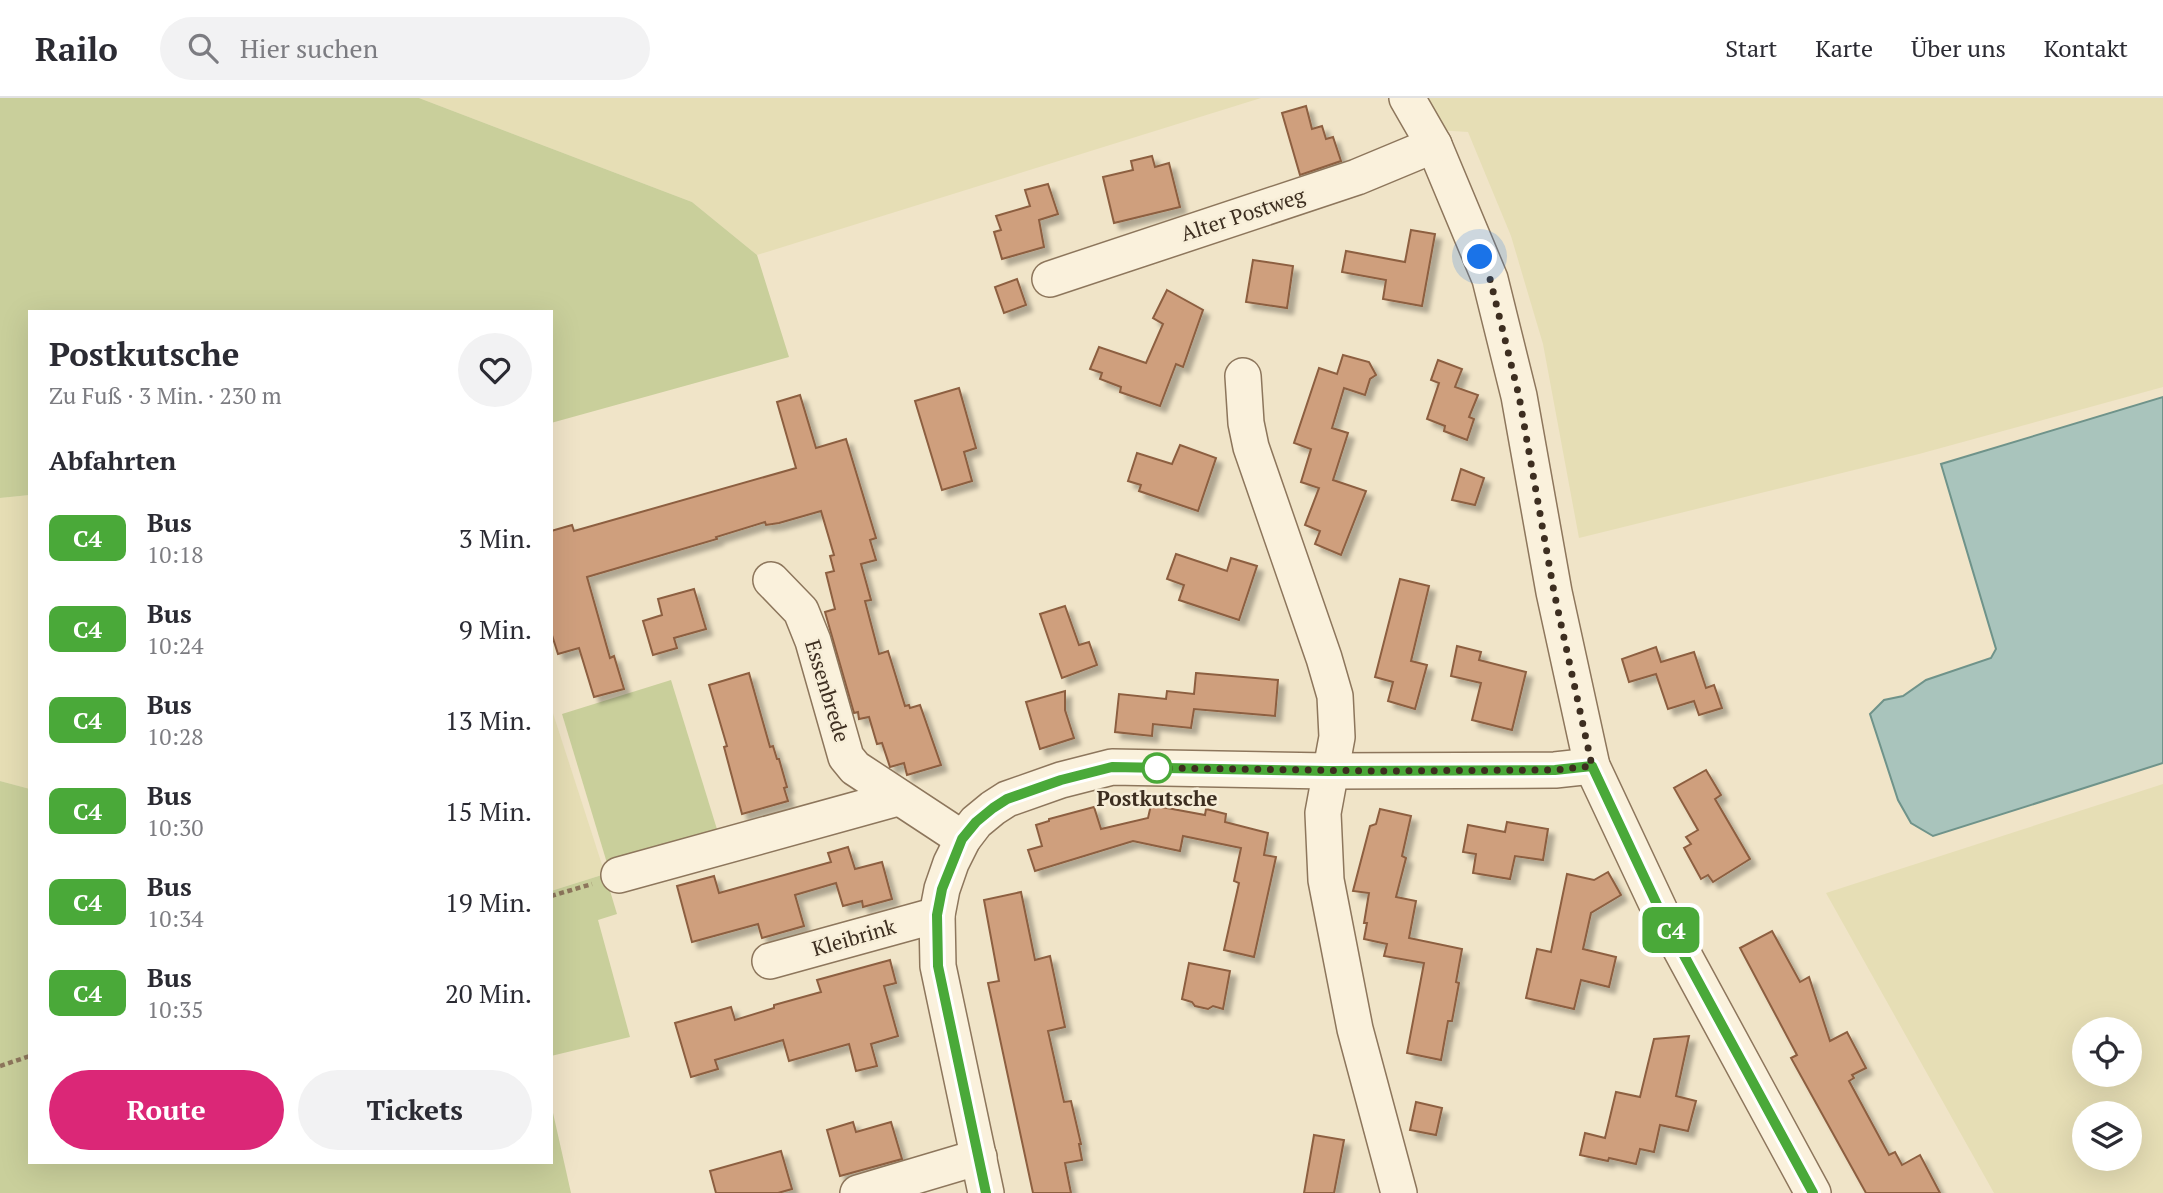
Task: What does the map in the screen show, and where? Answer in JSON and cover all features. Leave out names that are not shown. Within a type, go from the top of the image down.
[{"type":"street","points":[[1407,98],[1434,145],[1490,279],[1519,396],[1554,592],[1592,766],[1661,913],[1812,1193]]},
{"type":"street","name":"Alter Postweg","points":[[1050,279],[1357,177],[1434,145]]},
{"type":"street","points":[[1243,376],[1246,423],[1251,447],[1335,696],[1337,737],[1323,813],[1326,880],[1355,1029],[1399,1193]]},
{"type":"street","name":"Essenbrede","points":[[771,580],[801,611],[813,641],[846,757],[855,768],[962,839]]},
{"type":"street","points":[[986,1193],[938,966],[937,915],[942,889],[962,839],[976,822],[1007,799],[1061,780],[1112,767],[1329,771],[1555,770],[1592,766]]},
{"type":"street","points":[[619,875],[898,797]]},
{"type":"street","name":"Kleibrink","points":[[770,961],[937,915]]},
{"type":"street","points":[[858,1193],[979,1157]]},
{"type":"path","points":[[553,895],[619,875]]},
{"type":"path","points":[[0,1066],[28,1057]]},
{"type":"shaded area","points":[[419,98],[1261,98],[757,255],[692,202]]},
{"type":"shaded area","points":[[1417,98],[2163,98],[2163,387],[1919,454],[1579,538],[1543,344],[1511,236],[1468,132],[1436,130]]},
{"type":"shaded area","points":[[28,495],[28,788],[0,781],[0,498]]},
{"type":"shaded area","points":[[553,713],[605,874],[553,890]]},
{"type":"shaded area","points":[[2163,784],[2163,1193],[1994,1193],[1826,893]]},
{"type":"green space","points":[[0,98],[419,98],[692,202],[757,255],[789,357],[553,422],[553,310],[28,310],[28,495],[0,498]]},
{"type":"green space","points":[[671,680],[720,839],[610,873],[562,714]]},
{"type":"green space","points":[[0,781],[28,788],[28,1164],[553,1164],[553,1113],[571,1193],[0,1193]]},
{"type":"green space","points":[[605,874],[617,914],[598,920],[630,1037],[553,1056],[553,890]]},
{"type":"water","points":[[2163,397],[2163,763],[1933,836],[1911,823],[1898,800],[1870,714],[1884,700],[1903,696],[1926,680],[1991,658],[1996,649],[1941,464]]},
{"type":"building","points":[[1306,106],[1312,129],[1322,126],[1326,139],[1333,137],[1341,161],[1300,175],[1282,113]]},
{"type":"building","points":[[1152,156],[1155,167],[1169,163],[1180,207],[1114,223],[1103,177],[1133,170],[1131,161]]},
{"type":"building","points":[[1048,184],[1058,214],[1039,220],[1044,247],[1002,259],[994,232],[1001,230],[996,216],[1030,206],[1025,190]]},
{"type":"building","points":[[1411,230],[1435,234],[1422,306],[1383,299],[1386,280],[1342,272],[1346,251],[1405,262]]},
{"type":"building","points":[[1253,260],[1293,266],[1287,308],[1246,302]]},
{"type":"building","points":[[1017,279],[1026,305],[1004,313],[995,287]]},
{"type":"building","points":[[1167,290],[1203,310],[1183,367],[1176,364],[1160,406],[1120,392],[1121,387],[1100,379],[1102,373],[1090,369],[1099,347],[1146,363],[1163,324],[1153,318]]},
{"type":"building","points":[[1343,355],[1369,362],[1376,375],[1370,379],[1365,395],[1344,388],[1332,428],[1348,433],[1333,480],[1366,491],[1341,555],[1315,544],[1320,531],[1305,525],[1319,488],[1301,482],[1311,449],[1294,443],[1319,368],[1337,374]]},
{"type":"building","points":[[1438,360],[1462,369],[1455,387],[1478,395],[1469,417],[1474,419],[1467,440],[1444,431],[1445,426],[1427,419],[1439,383],[1431,380]]},
{"type":"building","points":[[959,388],[976,448],[964,452],[972,481],[942,490],[915,401]]},
{"type":"building","points":[[800,395],[816,448],[846,439],[876,538],[870,540],[876,560],[861,564],[871,600],[865,601],[879,654],[888,651],[905,706],[909,705],[910,708],[920,705],[941,765],[907,775],[904,763],[890,767],[882,743],[877,744],[869,717],[859,719],[858,712],[854,713],[825,612],[835,609],[826,573],[834,571],[830,556],[834,555],[821,511],[779,523],[766,525],[765,522],[587,577],[610,658],[614,656],[624,689],[594,697],[579,648],[558,654],[553,638],[553,530],[572,525],[574,531],[796,468],[777,402]]},
{"type":"building","points":[[1180,445],[1216,458],[1198,511],[1139,491],[1141,485],[1128,481],[1137,453],[1172,464]]},
{"type":"building","points":[[1461,469],[1484,478],[1475,505],[1452,500]]},
{"type":"building","points":[[1176,554],[1227,571],[1231,558],[1257,566],[1239,620],[1179,600],[1184,585],[1167,579]]},
{"type":"building","points":[[1400,579],[1429,586],[1411,661],[1427,665],[1415,709],[1388,701],[1393,682],[1375,677]]},
{"type":"building","points":[[694,589],[706,629],[674,638],[677,648],[653,655],[643,621],[662,615],[658,599]]},
{"type":"building","points":[[1065,606],[1079,645],[1089,642],[1097,665],[1062,678],[1040,614]]},
{"type":"building","points":[[1457,646],[1481,652],[1479,660],[1526,672],[1512,730],[1472,720],[1481,683],[1451,676]]},
{"type":"building","points":[[1656,647],[1661,662],[1694,652],[1706,688],[1714,685],[1722,708],[1699,715],[1694,701],[1668,709],[1656,674],[1629,682],[1622,659]]},
{"type":"building","points":[[749,673],[770,747],[773,746],[779,759],[788,801],[742,814],[724,747],[727,746],[709,685]]},
{"type":"building","points":[[1196,673],[1278,680],[1275,716],[1194,709],[1191,728],[1153,724],[1152,736],[1115,732],[1119,694],[1166,699],[1167,691],[1194,694]]},
{"type":"building","points":[[1065,691],[1065,710],[1074,738],[1040,749],[1026,702]]},
{"type":"building","points":[[1706,770],[1721,795],[1715,799],[1750,859],[1713,882],[1708,875],[1701,879],[1684,848],[1691,844],[1686,837],[1698,830],[1674,788]]},
{"type":"building","points":[[1151,805],[1205,815],[1206,809],[1226,814],[1225,822],[1268,833],[1264,855],[1276,857],[1254,957],[1224,950],[1239,883],[1234,881],[1241,848],[1183,836],[1180,851],[1133,841],[1035,871],[1028,850],[1042,846],[1036,825],[1094,807],[1101,829],[1148,818]]},
{"type":"building","points":[[1380,809],[1411,816],[1402,856],[1406,858],[1396,897],[1416,901],[1409,938],[1462,949],[1452,1021],[1448,1021],[1441,1060],[1407,1053],[1424,963],[1384,956],[1387,944],[1364,939],[1369,893],[1353,891],[1370,826],[1376,824]]},
{"type":"building","points":[[1507,822],[1548,829],[1543,860],[1515,856],[1510,879],[1473,873],[1476,854],[1463,852],[1468,825],[1505,832]]},
{"type":"building","points":[[848,847],[855,869],[882,862],[892,899],[863,907],[862,901],[843,906],[836,883],[795,895],[804,926],[762,938],[758,924],[692,942],[677,886],[714,876],[719,893],[831,862],[828,853]]},
{"type":"building","points":[[1608,872],[1621,895],[1591,913],[1583,949],[1616,957],[1609,987],[1581,980],[1574,1009],[1526,998],[1537,949],[1551,952],[1567,874],[1594,880]]},
{"type":"building","points":[[1021,892],[1035,960],[1050,956],[1065,1027],[1048,1031],[1064,1102],[1071,1101],[1081,1144],[1082,1160],[1065,1163],[1071,1193],[1033,1193],[988,983],[999,981],[984,900]]},
{"type":"building","points":[[1772,931],[1800,982],[1809,977],[1830,1041],[1847,1032],[1866,1068],[1852,1075],[1854,1078],[1849,1081],[1889,1155],[1895,1152],[1902,1165],[1920,1155],[1940,1193],[1866,1193],[1791,1058],[1797,1055],[1740,948]]},
{"type":"building","points":[[890,960],[896,983],[884,986],[898,1036],[871,1044],[877,1066],[856,1071],[849,1044],[789,1061],[783,1040],[715,1060],[718,1069],[691,1077],[675,1023],[731,1007],[735,1020],[774,1008],[774,1005],[821,992],[817,980]]},
{"type":"building","points":[[1189,963],[1230,971],[1223,1009],[1195,1006],[1182,999]]},
{"type":"building","points":[[1689,1036],[1676,1096],[1696,1101],[1688,1131],[1660,1125],[1654,1152],[1640,1149],[1636,1164],[1580,1155],[1585,1133],[1605,1138],[1616,1092],[1640,1097],[1654,1039]]},
{"type":"building","points":[[1416,1102],[1442,1108],[1436,1135],[1410,1130]]},
{"type":"building","points":[[853,1122],[856,1132],[891,1122],[902,1159],[840,1176],[827,1130]]},
{"type":"building","points":[[1314,1135],[1344,1140],[1334,1193],[1304,1193]]},
{"type":"building","points":[[781,1151],[792,1189],[778,1193],[716,1193],[710,1171]]},
{"type":"bus line","name":"C4","points":[[986,1193],[938,966],[937,915],[942,889],[962,839],[976,822],[993,808],[1007,799],[1061,780],[1112,767],[1329,771],[1555,770],[1592,766],[1661,913],[1813,1193]]},
{"type":"place","name":"Postkutsche","points":[[1157,768]]},
{"type":"route","points":[[1157,768],[1379,771],[1555,770],[1592,766],[1554,592],[1519,396],[1490,279],[1480,257]]}]
